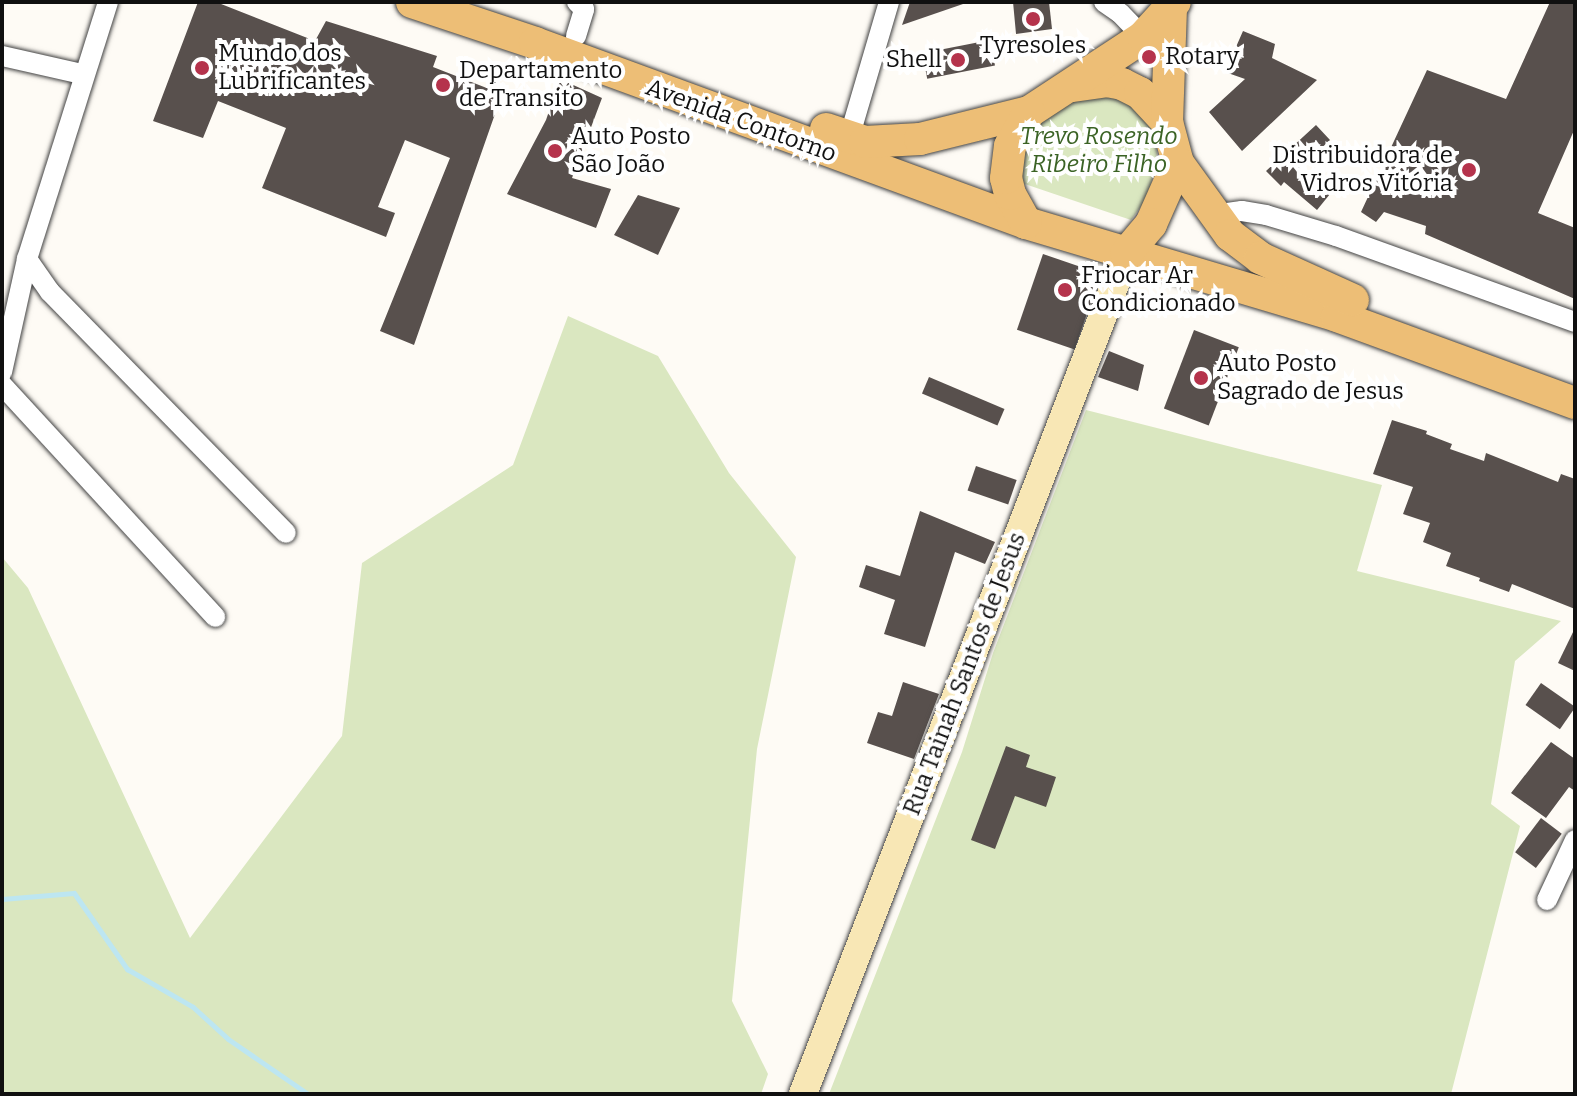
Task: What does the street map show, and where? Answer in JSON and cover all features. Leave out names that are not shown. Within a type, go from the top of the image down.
[{"type":"main road","name":"Avenida Contorno","points":[[412,2],[535,43],[1026,223]]},
{"type":"main road","name":"Avenida Contorno","points":[[474,2],[581,12],[857,140]]},
{"type":"main road","points":[[857,140],[920,139],[1029,112],[1143,37],[1173,6]]},
{"type":"main road","points":[[1173,6],[1167,122],[1178,163],[1230,235],[1260,258],[1311,283],[1575,383]]},
{"type":"main road","points":[[1068,87],[1107,81],[1122,84],[1140,93],[1167,122]]},
{"type":"main road","points":[[1029,112],[1010,146],[1006,178],[1010,194],[1026,223],[1337,316],[1575,403]]},
{"type":"main road","points":[[1127,253],[1151,224],[1178,163]]},
{"type":"street","points":[[2,372],[27,259],[82,74],[108,2]]},
{"type":"street","points":[[857,140],[889,2]]},
{"type":"street","points":[[1104,2],[1120,13],[1143,37]]},
{"type":"street","points":[[2,56],[82,74]]},
{"type":"street","points":[[1213,215],[1242,211],[1279,219],[1575,322]]},
{"type":"street","name":"Rua Tainah Santos de Jesus","points":[[803,1094],[1127,253]]},
{"type":"street","points":[[27,259],[50,292],[286,533]]},
{"type":"street","points":[[2,385],[215,617]]},
{"type":"street","points":[[1547,900],[1575,840]]},
{"type":"green space","name":"Trevo Rosendo Ribeiro Filho","points":[[1085,93],[1112,96],[1133,104],[1151,122],[1157,153],[1149,195],[1131,220],[1016,181],[1024,141],[1038,123]]},
{"type":"green space","points":[[568,316],[658,356],[729,473],[796,557],[757,749],[732,1001],[768,1074],[761,1094],[2,1094],[2,557],[28,588],[190,938],[342,736],[362,563],[513,465]]},
{"type":"green space","points":[[1086,410],[1382,485],[1357,571],[1561,621],[1515,661],[1491,804],[1520,826],[1451,1094],[829,1094],[962,752],[993,653]]},
{"type":"building","points":[[198,2],[216,2],[315,41],[326,21],[437,56],[433,67],[502,94],[414,345],[380,331],[450,158],[405,140],[378,207],[395,213],[386,237],[262,188],[286,128],[218,101],[203,138],[153,121]]},
{"type":"building","points":[[910,2],[963,2],[963,4],[902,25]]},
{"type":"building","points":[[1013,2],[1049,2],[1052,29],[1016,34]]},
{"type":"building","name":"Distribuidora de Vidros Vitória","points":[[1550,2],[1575,2],[1575,128],[1538,213],[1575,228],[1575,299],[1425,234],[1426,226],[1384,212],[1376,222],[1361,212],[1427,70],[1506,99]]},
{"type":"building","points":[[1243,31],[1275,44],[1272,58],[1317,80],[1242,151],[1209,112],[1245,79],[1225,72]]},
{"type":"building","name":"Shell","points":[[990,40],[995,66],[927,79],[922,53]]},
{"type":"building","name":"Auto Posto São João","points":[[560,79],[602,98],[572,178],[611,189],[596,228],[507,194],[546,120]]},
{"type":"building","points":[[1316,125],[1330,140],[1300,168],[1330,194],[1317,210],[1284,182],[1281,186],[1266,171]]},
{"type":"building","points":[[638,195],[680,208],[658,255],[614,235]]},
{"type":"building","name":"Friocar Ar Condicionado","points":[[1043,254],[1101,274],[1075,350],[1017,330]]},
{"type":"building","name":"Auto Posto Sagrado de Jesus","points":[[1194,330],[1239,347],[1209,426],[1164,408]]},
{"type":"building","points":[[1109,351],[1144,365],[1138,391],[1098,377]]},
{"type":"building","points":[[929,377],[1004,409],[997,426],[922,394]]},
{"type":"building","points":[[1392,420],[1427,431],[1426,434],[1452,444],[1450,449],[1484,461],[1486,453],[1558,482],[1561,474],[1575,479],[1575,609],[1512,584],[1509,592],[1446,566],[1451,553],[1423,542],[1430,523],[1403,514],[1413,487],[1373,474]]},
{"type":"building","points":[[976,466],[1017,480],[1008,505],[968,491]]},
{"type":"building","points":[[920,511],[995,542],[985,564],[955,552],[925,647],[884,634],[895,600],[859,587],[866,565],[900,576]]},
{"type":"building","points":[[1575,628],[1575,671],[1558,663]]},
{"type":"building","points":[[903,682],[939,694],[914,759],[867,743],[878,712],[892,716]]},
{"type":"building","points":[[1541,683],[1575,707],[1560,729],[1526,705]]},
{"type":"building","points":[[1551,742],[1575,759],[1575,791],[1569,787],[1546,818],[1511,793]]},
{"type":"building","points":[[1006,746],[1030,755],[1026,767],[1056,777],[1046,807],[1015,796],[995,849],[971,840]]},
{"type":"building","points":[[1541,818],[1562,834],[1536,868],[1515,852]]},
{"type":"waterway","points":[[2,899],[74,893],[127,969],[193,1007],[228,1039],[308,1094]]},
{"type":"place","name":"Tyresoles","points":[[1033,19]]},
{"type":"place","name":"Rotary","points":[[1149,57]]},
{"type":"place","name":"Shell","points":[[958,60]]},
{"type":"place","name":"Mundo dos Lubrificantes","points":[[202,68]]},
{"type":"place","name":"Departamento de Transito","points":[[443,85]]},
{"type":"place","name":"Auto Posto São João","points":[[555,151]]},
{"type":"place","name":"Distribuidora de Vidros Vitória","points":[[1469,170]]},
{"type":"place","name":"Friocar Ar Condicionado","points":[[1065,290]]},
{"type":"place","name":"Auto Posto Sagrado de Jesus","points":[[1201,378]]}]
